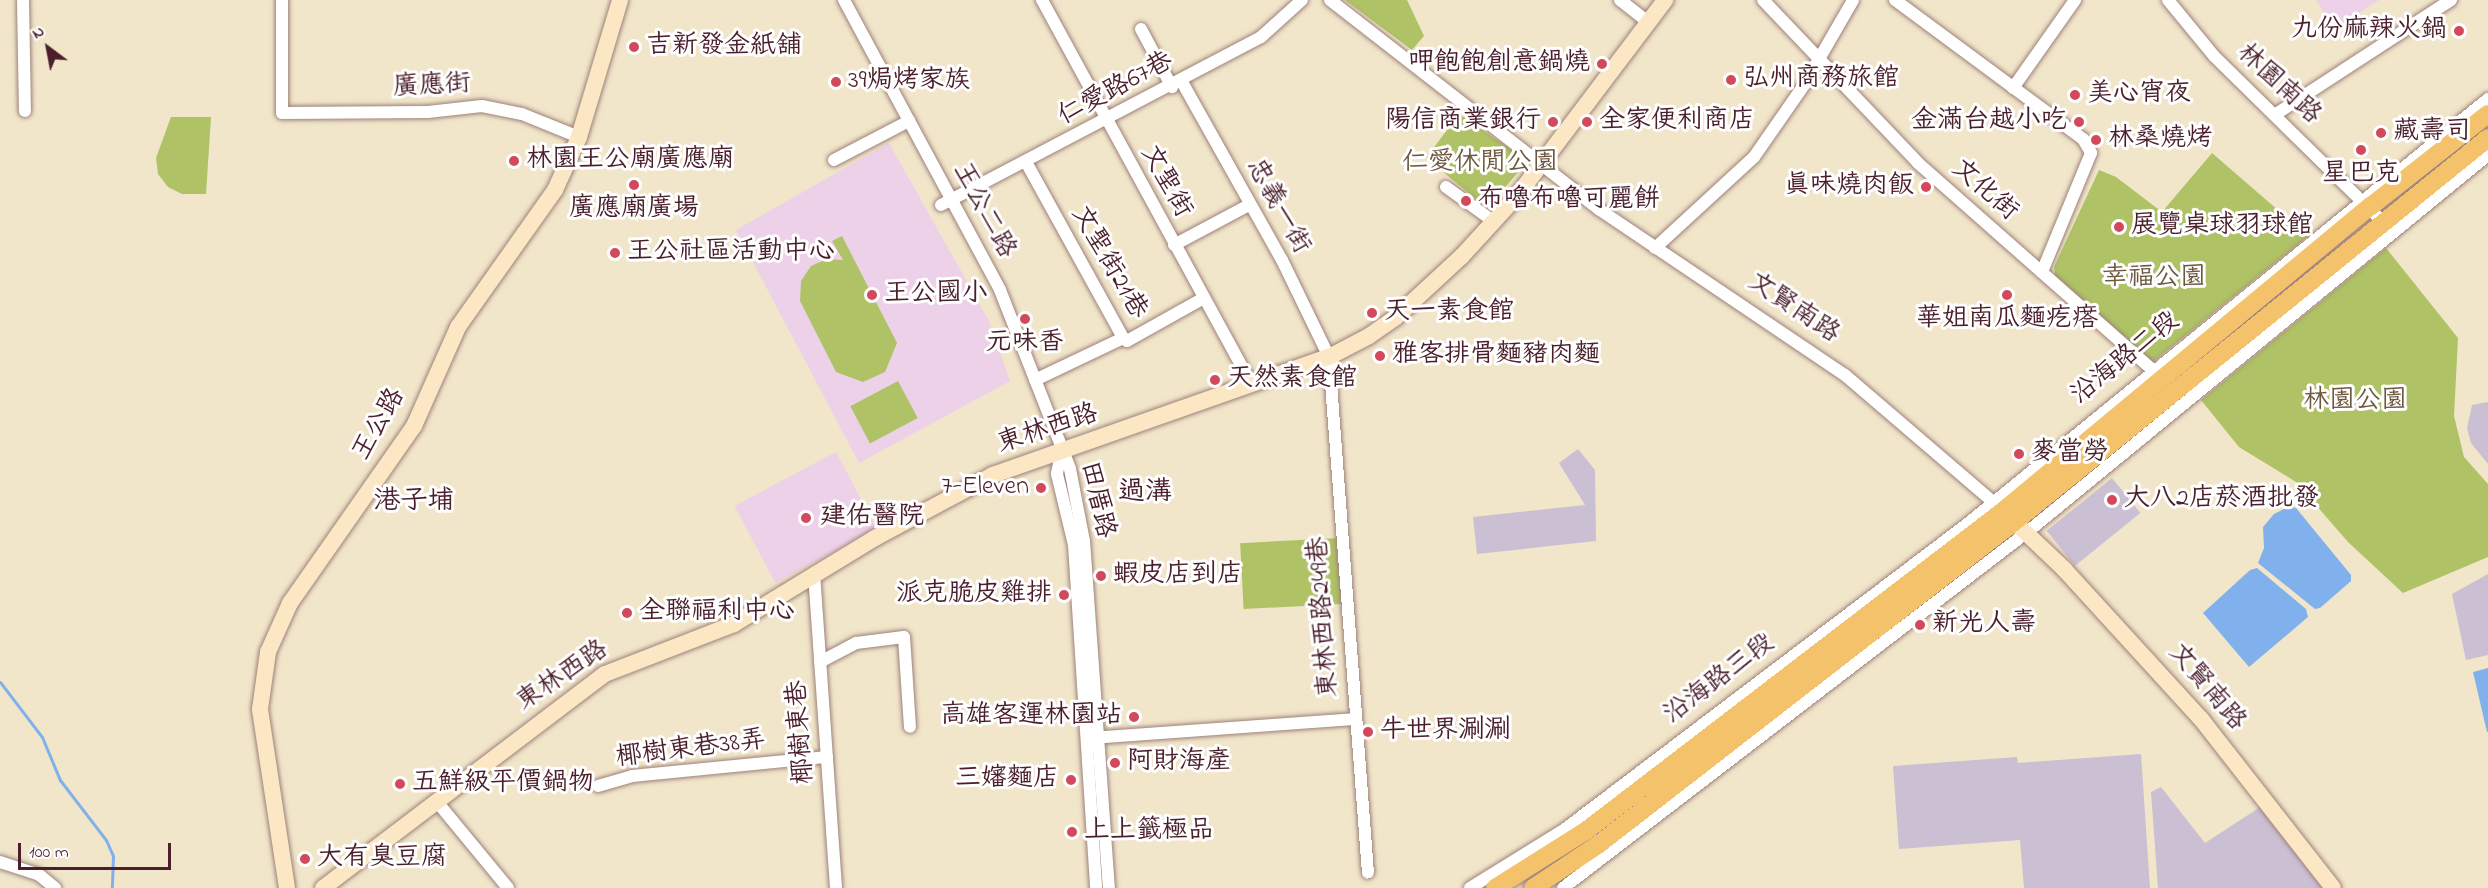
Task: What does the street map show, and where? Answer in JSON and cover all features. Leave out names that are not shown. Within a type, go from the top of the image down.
[{"type":"main road","name":"沿海路二段","points":[[2009,517],[2377,214],[2488,114]]},
{"type":"main road","name":"沿海路二段","points":[[2377,214],[2488,138]]},
{"type":"main road","name":"沿海路三段","points":[[1533,888],[1604,849],[1829,656],[2009,517]]},
{"type":"main road","name":"沿海路三段","points":[[1495,888],[1519,876],[1569,834],[1829,656]]},
{"type":"street","points":[[23,0],[25,111]]},
{"type":"street","name":"廣應街","points":[[282,0],[282,113],[428,112],[482,106],[522,114],[579,137]]},
{"type":"street","name":"王公路","points":[[287,888],[260,709],[268,652],[278,626],[414,426],[458,327],[555,190],[579,137],[620,0]]},
{"type":"street","name":"王公二路","points":[[844,0],[909,121],[947,203],[1000,290],[1061,453]]},
{"type":"street","name":"文聖街","points":[[1042,0],[1251,384]]},
{"type":"street","name":"仁愛路67巷","points":[[947,203],[1177,84],[1262,37],[1302,0]]},
{"type":"street","name":"文賢南路","points":[[1330,0],[1655,248],[1845,375],[2009,517],[2067,572],[2201,719],[2333,888]]},
{"type":"street","points":[[1620,0],[1648,22]]},
{"type":"street","name":"東林西路","points":[[323,888],[438,803],[545,716],[605,674],[734,624],[814,573],[993,475],[1329,357],[1396,316],[1493,221],[1543,164],[1665,0]]},
{"type":"street","name":"文化街","points":[[1763,0],[1819,57],[1917,164],[2171,384]]},
{"type":"street","points":[[1655,248],[1754,157],[1804,85],[1853,0]]},
{"type":"street","points":[[1895,0],[2083,139],[2091,153],[2042,272]]},
{"type":"street","points":[[2013,88],[2075,0]]},
{"type":"street","name":"林園南路","points":[[2168,0],[2214,56],[2377,214]]},
{"type":"street","points":[[2276,114],[2451,0]]},
{"type":"street","name":"忠義一街","points":[[1142,29],[1250,205],[1329,357]]},
{"type":"street","name":"沿海路二段","points":[[2009,517],[2377,214],[2488,99]]},
{"type":"street","points":[[834,160],[909,121]]},
{"type":"street","name":"沿海路二段","points":[[2377,214],[2488,155]]},
{"type":"street","name":"文聖街21巷","points":[[1026,162],[1123,338],[1127,341],[1204,298]]},
{"type":"street","points":[[1446,187],[1493,221]]},
{"type":"street","points":[[1174,245],[1250,205]]},
{"type":"street","points":[[1035,380],[1123,338]]},
{"type":"street","name":"東林西路249巷","points":[[1329,357],[1354,719],[1368,873]]},
{"type":"street","name":"田厝路","points":[[1061,453],[1057,474],[1073,540],[1109,888]]},
{"type":"street","name":"沿海路三段","points":[[1829,656],[2009,517]]},
{"type":"street","name":"椰樹東巷","points":[[814,573],[836,888]]},
{"type":"street","points":[[820,662],[856,643],[904,637],[910,727]]},
{"type":"street","points":[[1093,738],[1354,719]]},
{"type":"street","name":"田厝路","points":[[1093,738],[1096,888]]},
{"type":"street","name":"椰樹東巷38弄","points":[[598,786],[632,776],[827,757]]},
{"type":"street","points":[[438,803],[508,888]]},
{"type":"street","name":"沿海路三段","points":[[1563,888],[1604,849]]},
{"type":"street","points":[[0,862],[38,874],[55,888]]},
{"type":"street","name":"沿海路三段","points":[[1470,888],[1519,876]]},
{"type":"shaded area","points":[[2316,0],[2379,0],[2343,24],[2337,16],[2330,21]]},
{"type":"shaded area","name":"王公國小","points":[[889,143],[989,321],[1010,381],[859,463],[736,230]]},
{"type":"shaded area","points":[[2488,402],[2488,464],[2471,443],[2467,428],[2472,405]]},
{"type":"shaded area","points":[[1578,449],[1595,470],[1596,541],[1477,554],[1473,517],[1585,505],[1559,463]]},
{"type":"shaded area","name":"建佑醫院","points":[[836,452],[877,529],[775,583],[734,506]]},
{"type":"shaded area","points":[[2112,478],[2140,513],[2075,566],[2047,531]]},
{"type":"shaded area","points":[[2488,574],[2488,655],[2466,660],[2452,594]]},
{"type":"shaded area","points":[[2141,754],[2150,888],[2024,888],[2020,840],[1899,849],[1893,766],[2017,757],[2018,763]]},
{"type":"shaded area","points":[[2161,787],[2205,843],[2268,802],[2332,888],[2158,888],[2151,792]]},
{"type":"green space","points":[[1345,0],[1407,0],[1424,36],[1412,50]]},
{"type":"green space","name":"仁愛休閒公園","points":[[1459,114],[1528,161],[1487,208],[1426,158]]},
{"type":"green space","points":[[171,117],[211,117],[206,194],[182,194],[168,187],[158,174],[156,158]]},
{"type":"green space","name":"幸福公園","points":[[2212,153],[2308,236],[2153,362],[2055,276],[2054,267],[2099,170],[2116,177],[2162,212]]},
{"type":"green space","points":[[842,236],[897,343],[885,372],[863,382],[836,372],[800,301],[801,281],[811,266],[827,259],[843,260],[832,241]]},
{"type":"green space","name":"林園公園","points":[[2386,248],[2458,338],[2454,416],[2464,457],[2488,484],[2488,557],[2403,593],[2348,542],[2296,482],[2239,447],[2201,400]]},
{"type":"green space","points":[[898,381],[918,418],[870,443],[850,406]]},
{"type":"green space","points":[[1339,538],[1342,604],[1244,609],[1240,543]]},
{"type":"water","points":[[2290,506],[2296,508],[2351,575],[2351,581],[2320,608],[2315,609],[2258,563],[2264,548],[2263,527],[2274,514]]},
{"type":"water","points":[[2257,568],[2306,609],[2308,617],[2249,667],[2203,613],[2250,570]]},
{"type":"water","points":[[2488,668],[2488,732],[2487,732],[2473,672]]},
{"type":"waterway","points":[[0,682],[42,737],[60,780],[106,840],[113,856],[112,888]]},
{"type":"place","name":"九份麻辣火鍋","points":[[2459,31]]},
{"type":"place","name":"吉新發金紙舖","points":[[634,47]]},
{"type":"place","name":"呷飽飽創意鍋燒","points":[[1602,64]]},
{"type":"place","name":"弘州商務旅館","points":[[1731,80]]},
{"type":"place","name":"39焗烤家族","points":[[836,82]]},
{"type":"place","name":"美心宵夜","points":[[2075,95]]},
{"type":"place","name":"陽信商業銀行","points":[[1553,122]]},
{"type":"place","name":"全家便利商店","points":[[1587,122]]},
{"type":"place","name":"金滿台越小吃","points":[[2079,122]]},
{"type":"place","name":"藏壽司","points":[[2381,133]]},
{"type":"place","name":"林桑燒烤","points":[[2096,140]]},
{"type":"place","name":"星巴克","points":[[2361,150]]},
{"type":"place","name":"林園王公廟廣應廟","points":[[514,161]]},
{"type":"place","name":"廣應廟廣場","points":[[634,185]]},
{"type":"place","name":"真味燒肉飯","points":[[1926,187]]},
{"type":"place","name":"布嚕布嚕可麗餅","points":[[1466,201]]},
{"type":"place","name":"展覽桌球羽球館","points":[[2119,227]]},
{"type":"place","name":"王公社區活動中心","points":[[615,253]]},
{"type":"place","name":"王公國小","points":[[872,295]]},
{"type":"place","name":"華姐南瓜麵疙瘩","points":[[2007,295]]},
{"type":"place","name":"天一素食館","points":[[1372,313]]},
{"type":"place","name":"元味香","points":[[1025,319]]},
{"type":"place","name":"雅客排骨麵豬肉麵","points":[[1380,356]]},
{"type":"place","name":"天然素食館","points":[[1215,380]]},
{"type":"place","name":"麥當勞","points":[[2019,454]]},
{"type":"place","name":"7-Eleven","points":[[1041,488]]},
{"type":"place","name":"大八2店菸酒批發","points":[[2112,500]]},
{"type":"place","name":"建佑醫院","points":[[806,518]]},
{"type":"place","name":"蝦皮店到店","points":[[1101,576]]},
{"type":"place","name":"派克脆皮雞排","points":[[1064,595]]},
{"type":"place","name":"全聯福利中心","points":[[627,613]]},
{"type":"place","name":"新光人壽","points":[[1920,625]]},
{"type":"place","name":"高雄客運林園站","points":[[1134,717]]},
{"type":"place","name":"牛世界涮涮","points":[[1368,732]]},
{"type":"place","name":"阿財海產","points":[[1115,763]]},
{"type":"place","name":"三嬸麵店","points":[[1071,780]]},
{"type":"place","name":"五鮮級平價鍋物","points":[[400,784]]},
{"type":"place","name":"上上籤極品","points":[[1072,832]]},
{"type":"place","name":"大有臭豆腐","points":[[305,859]]},
{"type":"district","name":"過溝","points":[[1145,493]]},
{"type":"district","name":"港子埔","points":[[414,502]]}]
